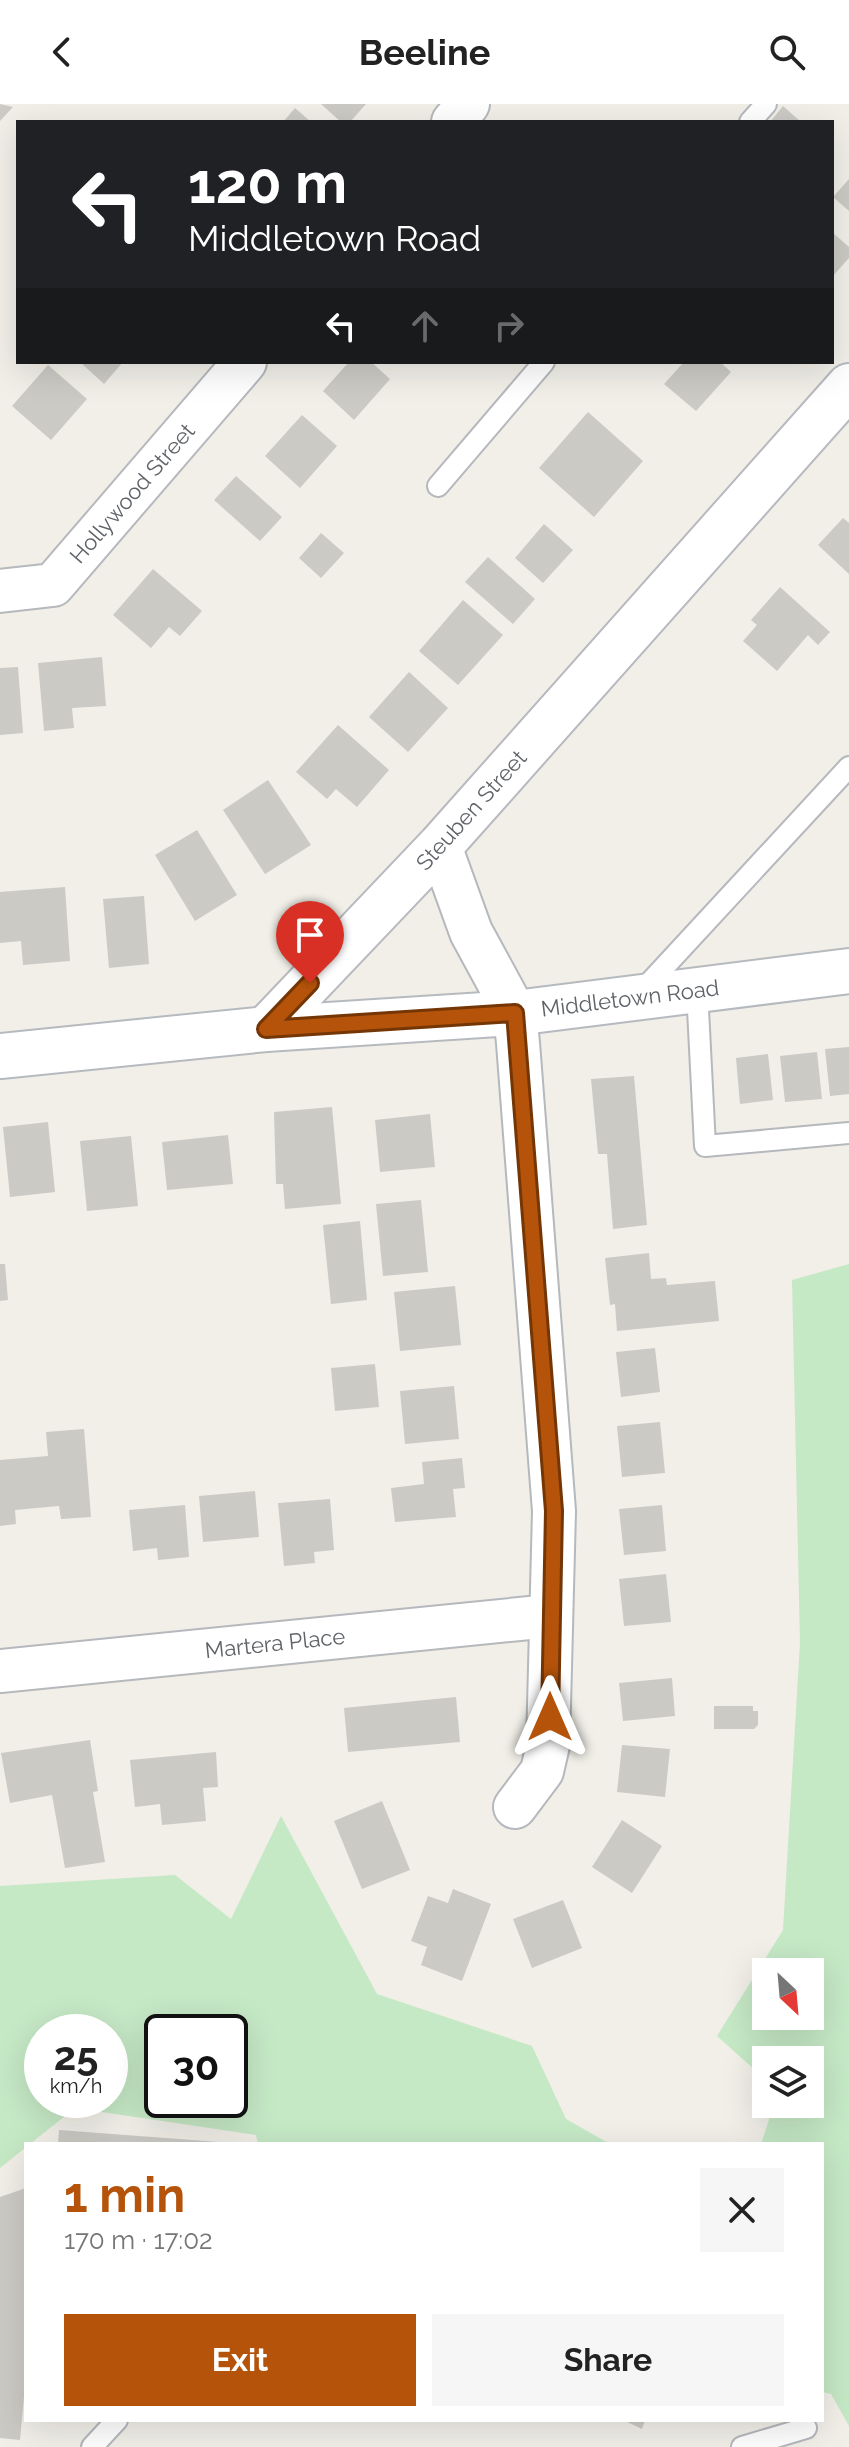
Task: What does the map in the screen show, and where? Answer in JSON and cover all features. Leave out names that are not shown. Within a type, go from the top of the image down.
[{"type":"street","points":[[455,120],[468,104]]},
{"type":"street","name":"Hollywood Street","points":[[0,591],[53,585],[243,364]]},
{"type":"street","name":"Steuben Street","points":[[266,1029],[440,846],[849,386]]},
{"type":"street","points":[[440,846],[471,932],[515,1013],[554,1511],[548,1745],[542,1771],[515,1807]]},
{"type":"street","name":"Middletown Road","points":[[266,1029],[515,1013],[849,971]]},
{"type":"street","points":[[0,1056],[266,1029]]},
{"type":"street","name":"Martera Place","points":[[0,1671],[550,1616]]},
{"type":"lane","points":[[752,120],[766,104]]},
{"type":"lane","points":[[438,486],[542,364]]},
{"type":"lane","points":[[635,998],[849,767]]},
{"type":"lane","points":[[697,990],[705,1146],[849,1133]]},
{"type":"lane","points":[[92,2447],[115,2422]]},
{"type":"lane","points":[[742,2447],[806,2428]]},
{"type":"green space","points":[[849,1264],[849,2426],[831,2394],[824,2392],[824,2142],[762,2142],[769,2118],[824,2118],[824,2046],[752,2046],[752,2067],[717,2036],[752,1980],[752,2030],[824,2030],[824,1958],[766,1958],[783,1930],[800,1643],[792,1280]]},
{"type":"green space","points":[[281,1816],[377,1994],[532,2046],[566,2119],[606,2142],[258,2142],[256,2135],[128,2116],[128,2014],[24,2014],[24,2118],[62,2118],[32,2142],[24,2142],[24,2149],[0,2168],[0,1886],[175,1875],[231,1919]]},
{"type":"building","points":[[0,104],[13,107],[0,121]]},
{"type":"building","points":[[321,104],[366,104],[352,120],[339,120]]},
{"type":"building","points":[[783,106],[799,120],[772,120]]},
{"type":"building","points":[[295,108],[309,120],[285,120]]},
{"type":"building","points":[[849,179],[849,211],[834,196]]},
{"type":"building","points":[[834,234],[849,247],[849,258],[834,275]]},
{"type":"building","points":[[82,364],[121,364],[104,384]]},
{"type":"building","points":[[347,364],[373,364],[390,379],[354,420],[323,391]]},
{"type":"building","points":[[682,364],[722,364],[731,372],[696,411],[664,384]]},
{"type":"building","points":[[48,365],[87,399],[51,440],[12,406]]},
{"type":"building","points":[[588,412],[643,461],[594,517],[539,468]]},
{"type":"building","points":[[302,415],[337,446],[300,488],[265,456]]},
{"type":"building","points":[[236,476],[282,517],[260,541],[214,500]]},
{"type":"building","points":[[843,518],[849,523],[849,574],[818,545]]},
{"type":"building","points":[[544,524],[573,550],[543,583],[515,558]]},
{"type":"building","points":[[321,533],[344,553],[321,578],[299,558]]},
{"type":"building","points":[[488,557],[535,599],[513,624],[465,582]]},
{"type":"building","points":[[153,569],[202,611],[180,636],[169,627],[151,648],[113,615]]},
{"type":"building","points":[[780,587],[830,632],[818,645],[808,635],[777,671],[743,641],[757,625],[751,620]]},
{"type":"building","points":[[463,600],[503,635],[458,685],[419,651]]},
{"type":"building","points":[[102,657],[106,706],[72,708],[74,728],[44,731],[38,663]]},
{"type":"building","points":[[18,667],[23,733],[0,735],[0,668]]},
{"type":"building","points":[[409,672],[448,708],[408,752],[369,717]]},
{"type":"building","points":[[338,725],[389,770],[357,807],[336,789],[327,799],[296,772]]},
{"type":"building","points":[[268,780],[311,845],[265,874],[223,810]]},
{"type":"building","points":[[197,830],[237,895],[195,921],[155,855]]},
{"type":"building","points":[[65,887],[70,961],[23,965],[21,941],[0,943],[0,892]]},
{"type":"building","points":[[144,896],[149,964],[109,968],[103,899]]},
{"type":"building","points":[[849,1047],[849,1094],[830,1096],[825,1049]]},
{"type":"building","points":[[817,1052],[822,1099],[785,1102],[780,1056]]},
{"type":"building","points":[[768,1054],[773,1100],[740,1104],[736,1058]]},
{"type":"building","points":[[634,1076],[647,1225],[613,1229],[607,1154],[598,1154],[591,1079]]},
{"type":"building","points":[[332,1107],[341,1204],[285,1209],[283,1184],[276,1184],[274,1112]]},
{"type":"building","points":[[430,1114],[435,1167],[380,1172],[375,1120]]},
{"type":"building","points":[[48,1122],[55,1192],[10,1197],[3,1127]]},
{"type":"building","points":[[228,1135],[233,1184],[167,1190],[162,1142]]},
{"type":"building","points":[[131,1136],[138,1206],[87,1211],[80,1141]]},
{"type":"building","points":[[421,1200],[428,1272],[383,1276],[376,1204]]},
{"type":"building","points":[[360,1221],[367,1300],[331,1304],[323,1225]]},
{"type":"building","points":[[649,1253],[651,1279],[666,1278],[667,1285],[715,1281],[719,1321],[617,1331],[615,1304],[610,1305],[605,1258]]},
{"type":"building","points":[[0,1264],[5,1264],[8,1300],[0,1301]]},
{"type":"building","points":[[455,1286],[461,1345],[400,1351],[394,1292]]},
{"type":"building","points":[[655,1348],[660,1392],[621,1397],[616,1352]]},
{"type":"building","points":[[375,1364],[379,1407],[335,1411],[331,1368]]},
{"type":"building","points":[[454,1386],[459,1439],[405,1444],[400,1391]]},
{"type":"building","points":[[660,1422],[665,1473],[622,1477],[617,1426]]},
{"type":"building","points":[[84,1429],[91,1517],[61,1519],[59,1506],[15,1510],[16,1524],[0,1526],[0,1460],[48,1456],[46,1432]]},
{"type":"building","points":[[462,1458],[465,1488],[453,1489],[456,1517],[395,1522],[391,1488],[424,1484],[422,1462]]},
{"type":"building","points":[[255,1491],[259,1537],[203,1542],[199,1496]]},
{"type":"building","points":[[330,1499],[334,1550],[314,1552],[315,1563],[284,1566],[278,1503]]},
{"type":"building","points":[[185,1505],[189,1557],[158,1560],[157,1548],[133,1551],[129,1510]]},
{"type":"building","points":[[662,1505],[666,1551],[624,1555],[619,1509]]},
{"type":"building","points":[[666,1574],[671,1622],[624,1626],[619,1579]]},
{"type":"building","points":[[672,1678],[675,1716],[623,1721],[619,1683]]},
{"type":"building","points":[[456,1697],[460,1742],[348,1752],[344,1708]]},
{"type":"building","points":[[714,1706],[753,1706],[753,1711],[758,1711],[758,1725],[754,1729],[714,1729]]},
{"type":"building","points":[[90,1740],[98,1791],[93,1792],[105,1862],[65,1868],[52,1795],[10,1803],[1,1753]]},
{"type":"building","points":[[622,1745],[670,1749],[665,1797],[617,1792]]},
{"type":"building","points":[[216,1752],[218,1787],[203,1788],[206,1821],[162,1825],[160,1804],[135,1807],[130,1760]]},
{"type":"building","points":[[382,1801],[410,1870],[362,1889],[334,1821]]},
{"type":"building","points":[[622,1820],[662,1846],[632,1893],[592,1867]]},
{"type":"building","points":[[453,1889],[491,1904],[462,1981],[421,1965],[427,1947],[411,1941],[428,1896],[448,1903]]},
{"type":"building","points":[[563,1900],[582,1948],[532,1968],[513,1919]]},
{"type":"building","points":[[59,2130],[219,2142],[58,2142]]},
{"type":"building","points":[[24,2189],[24,2397],[20,2440],[0,2438],[0,2197]]},
{"type":"building","points":[[627,2422],[644,2422],[642,2429]]},
{"type":"route","points":[[310,983],[266,1029],[515,1013],[554,1511],[550,1717]]}]
